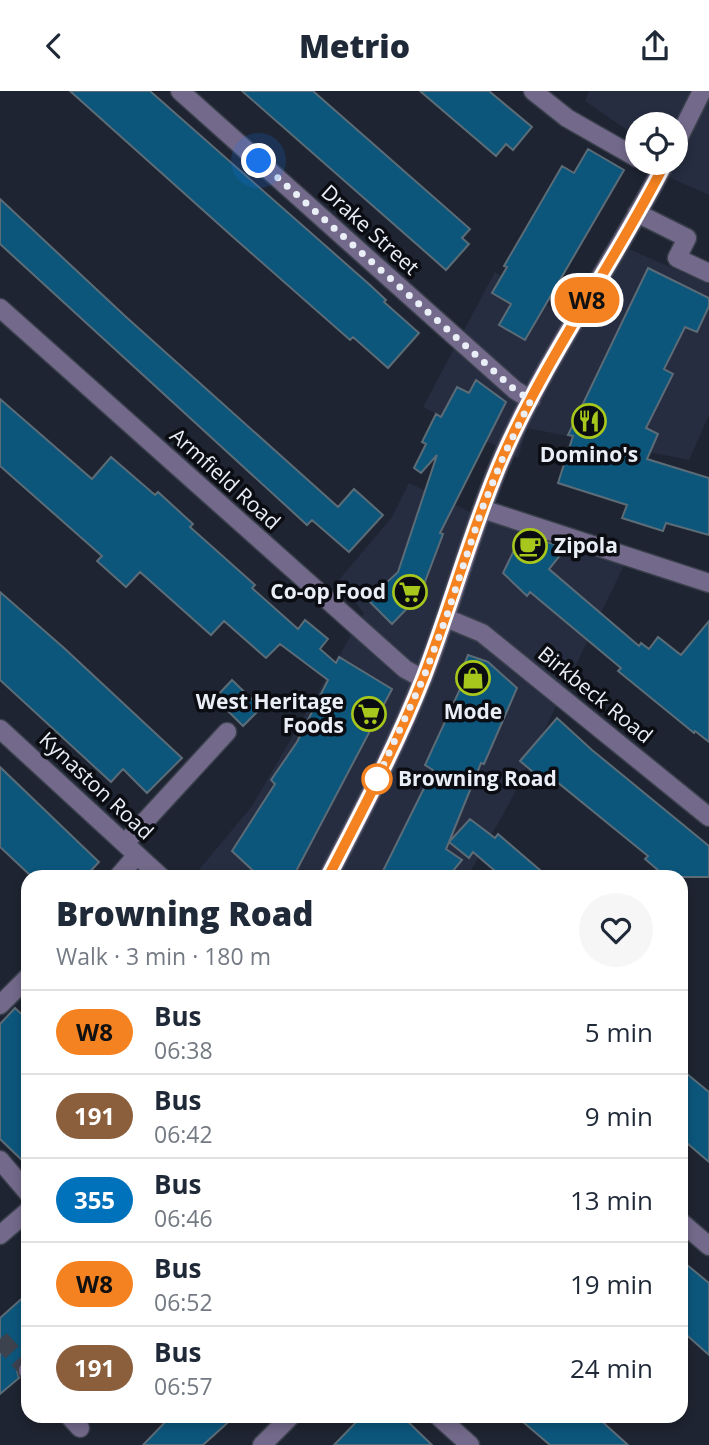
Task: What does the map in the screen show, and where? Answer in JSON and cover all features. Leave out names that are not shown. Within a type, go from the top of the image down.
[{"type":"street","name":"Drake Street","points":[[180,91],[515,390],[531,400]]},
{"type":"street","points":[[533,91],[567,118],[625,151]]},
{"type":"street","points":[[688,119],[702,91]]},
{"type":"street","points":[[332,870],[423,679],[482,509],[504,455],[531,400],[637,213],[653,175]]},
{"type":"street","points":[[637,213],[687,238],[677,258],[709,273]]},
{"type":"street","name":"Armfield Road","points":[[0,308],[405,669],[423,679]]},
{"type":"street","points":[[482,509],[709,583]]},
{"type":"street","name":"Birkbeck Road","points":[[446,618],[482,633],[709,817]]},
{"type":"street","name":"Kynaston Road","points":[[0,729],[154,870]]},
{"type":"street","points":[[121,870],[131,849],[227,732]]},
{"type":"street","points":[[1,1003],[21,984]]},
{"type":"street","points":[[0,1160],[21,1185]]},
{"type":"street","points":[[0,1235],[21,1221]]},
{"type":"street","points":[[688,1228],[709,1245]]},
{"type":"street","points":[[262,1445],[284,1423]]},
{"type":"street","points":[[446,1423],[470,1445]]},
{"type":"shaded area","points":[[589,91],[695,93],[685,112],[625,112],[625,129],[585,101]]},
{"type":"shaded area","points":[[709,92],[709,195],[664,175],[688,175],[688,131]]},
{"type":"shaded area","points":[[622,246],[709,284],[709,415],[689,460],[527,428],[518,458],[423,407],[495,272],[581,326]]},
{"type":"shaded area","points":[[409,483],[489,521],[627,559],[509,804],[471,870],[199,870],[252,806],[364,613],[338,581],[392,517]]},
{"type":"building","points":[[70,91],[150,91],[370,285],[386,300],[384,302],[419,333],[388,368],[353,337],[350,340]]},
{"type":"building","points":[[242,91],[313,91],[470,229],[462,238],[469,244],[446,270]]},
{"type":"building","points":[[420,91],[489,91],[532,127],[513,150],[506,144],[496,156]]},
{"type":"building","points":[[588,149],[624,170],[525,340],[499,325],[511,304],[492,293],[507,267],[504,266],[562,166],[574,173]]},
{"type":"building","points":[[0,199],[125,316],[338,507],[354,489],[383,515],[349,552],[312,520],[307,525],[0,244]]},
{"type":"building","points":[[648,268],[709,298],[709,306],[697,332],[685,327],[664,369],[673,374],[646,428],[658,434],[647,459],[709,478],[709,535],[666,523],[663,531],[622,518],[627,505],[558,483],[573,436],[568,435]]},
{"type":"building","points":[[476,380],[506,402],[440,533],[443,534],[420,595],[392,624],[368,600],[398,572],[437,455],[421,473],[414,468],[426,444],[422,442],[436,414],[441,417],[457,387],[469,393]]},
{"type":"building","points":[[0,399],[92,479],[111,457],[155,495],[158,492],[193,524],[190,527],[255,585],[252,588],[298,629],[305,620],[328,639],[320,649],[336,663],[339,657],[392,689],[297,870],[252,870],[232,851],[275,784],[271,780],[297,742],[328,680],[280,644],[266,658],[224,621],[211,635],[140,572],[126,587],[97,561],[102,556],[0,466]]},
{"type":"building","points":[[522,534],[566,548],[549,569],[639,646],[641,643],[649,649],[658,637],[681,655],[709,621],[709,742],[695,731],[694,733],[618,671],[621,668],[530,592],[527,596],[503,573]]},
{"type":"building","points":[[0,592],[182,758],[147,793],[123,769],[111,782],[0,680]]},
{"type":"building","points":[[468,655],[488,662],[517,688],[484,764],[481,763],[446,849],[462,860],[454,870],[383,870],[433,770],[425,765],[462,685],[457,682]]},
{"type":"building","points":[[232,680],[261,708],[243,726],[215,698]]},
{"type":"building","points":[[557,718],[709,846],[709,877],[688,877],[688,870],[658,870],[645,859],[648,856],[557,782],[552,788],[520,761]]},
{"type":"building","points":[[0,767],[99,862],[92,870],[25,870],[0,847]]},
{"type":"building","points":[[470,819],[495,838],[498,834],[540,870],[494,870],[473,852],[469,858],[449,842]]},
{"type":"building","points":[[15,1008],[21,1014],[21,1159],[0,1139],[0,1024]]},
{"type":"building","points":[[688,1075],[709,1092],[709,1162],[688,1144]]},
{"type":"building","points":[[688,1266],[709,1283],[709,1355],[688,1336]]},
{"type":"building","points":[[21,1299],[21,1363],[17,1371],[19,1378],[0,1394],[0,1318]]},
{"type":"building","points":[[164,1423],[227,1423],[203,1445],[143,1445]]},
{"type":"building","points":[[355,1423],[409,1423],[432,1445],[334,1445]]},
{"type":"building","points":[[524,1423],[604,1423],[628,1445],[550,1445]]},
{"type":"tunnel","points":[[0,1339],[21,1362]]},
{"type":"bus line","name":"W8","points":[[332,870],[423,679],[482,509],[504,455],[531,400],[658,175]]},
{"type":"place","name":"Domino's","points":[[589,421]]},
{"type":"place","name":"Zipola","points":[[530,546]]},
{"type":"place","name":"Co-op Food","points":[[410,592]]},
{"type":"place","name":"Mode","points":[[473,678]]},
{"type":"place","name":"West Heritage Foods","points":[[369,714]]},
{"type":"place","name":"Browning Road","points":[[377,779]]},
{"type":"route","points":[[259,161],[515,390],[531,400],[482,509],[423,679],[373,788],[377,779]]}]
